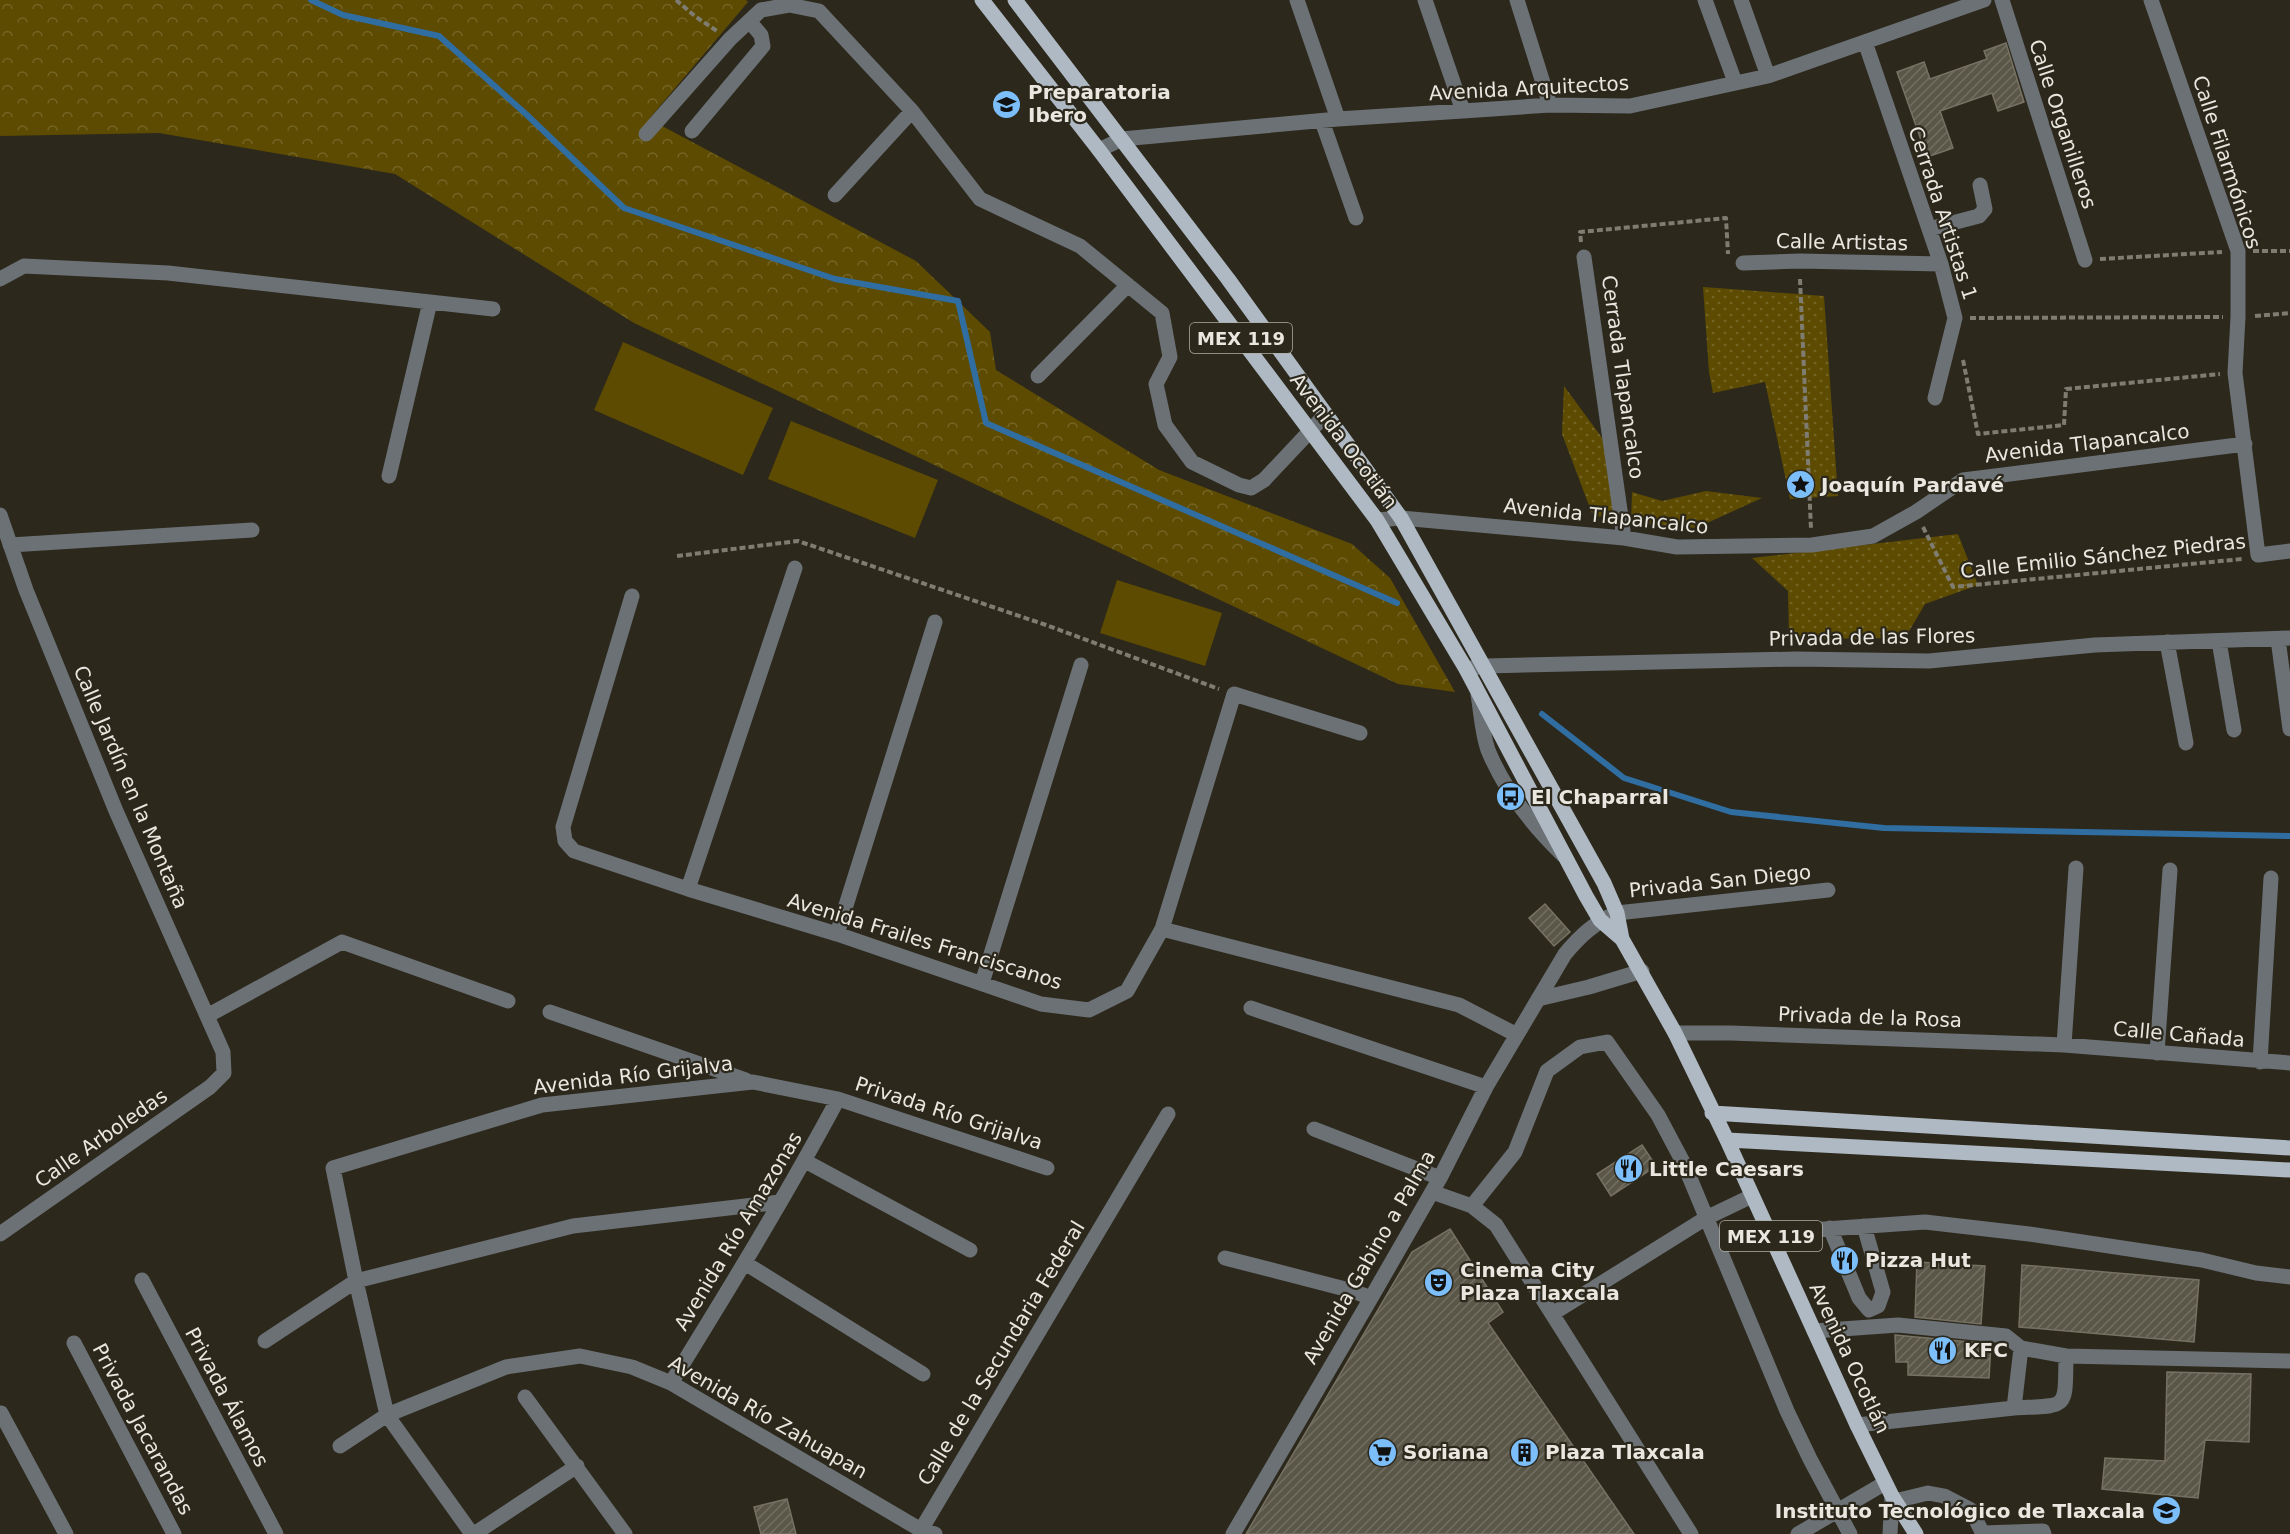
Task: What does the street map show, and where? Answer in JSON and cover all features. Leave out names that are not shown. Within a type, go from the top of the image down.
[{"type":"main road","name":"Avenida Ocotlán","points":[[982,0],[1099,150],[1377,520],[1466,669],[1563,856],[1600,920],[1622,939],[1675,1033],[1727,1140],[1857,1425],[1891,1493],[1916,1534]]},
{"type":"main road","name":"Avenida Ocotlán","points":[[1016,0],[1228,279],[1401,518],[1604,884],[1617,913],[1622,939]]},
{"type":"main road","points":[[1712,1113],[2290,1148]]},
{"type":"main road","points":[[1727,1140],[2290,1170]]},
{"type":"street","points":[[1297,0],[1338,119]]},
{"type":"street","points":[[1425,0],[1463,111]]},
{"type":"street","points":[[1517,0],[1550,105]]},
{"type":"street","points":[[1706,0],[1735,82]]},
{"type":"street","points":[[1741,0],[1768,75]]},
{"type":"street","name":"Avenida Arquitectos","points":[[1099,150],[1122,139],[1338,119],[1550,105],[1630,106],[1768,75],[1984,0]]},
{"type":"street","name":"Calle Organilleros","points":[[2002,0],[2085,260]]},
{"type":"street","name":"Calle Filarmónicos","points":[[2151,0],[2238,251],[2235,373],[2258,555]]},
{"type":"street","points":[[646,134],[730,39],[750,22],[757,5],[789,6],[819,11],[912,111],[980,199],[1080,246],[1162,313],[1170,357],[1156,384],[1165,426],[1192,462],[1239,485],[1251,488],[1264,480],[1326,414]]},
{"type":"street","points":[[692,131],[763,46],[761,35],[750,22]]},
{"type":"street","name":"Cerrada Artistas 1","points":[[1864,42],[1941,264],[1955,318],[1935,398]]},
{"type":"street","points":[[835,195],[912,111]]},
{"type":"street","points":[[1322,121],[1356,218]]},
{"type":"street","points":[[1929,229],[1979,216],[1985,209],[1980,185]]},
{"type":"street","name":"Cerrada Tlapancalco","points":[[1584,257],[1624,538]]},
{"type":"street","name":"Calle Artistas","points":[[1736,263],[1800,261],[1941,264]]},
{"type":"street","points":[[0,279],[24,266],[168,273],[493,309]]},
{"type":"street","points":[[1038,376],[1128,285]]},
{"type":"street","points":[[389,476],[430,302]]},
{"type":"street","name":"Avenida Tlapancalco","points":[[1377,520],[1401,518],[1624,538],[1677,547],[1812,545],[1873,536],[1916,512],[1964,480],[2245,444]]},
{"type":"street","name":"Calle Jardín en la Montaña","points":[[0,515],[26,590],[116,811],[223,1052],[224,1073]]},
{"type":"street","points":[[10,545],[252,530]]},
{"type":"street","points":[[2258,555],[2290,551]]},
{"type":"street","points":[[688,889],[795,568]]},
{"type":"street","name":"Avenida Frailes Franciscanos","points":[[632,597],[563,827],[565,841],[574,851],[688,889],[837,934],[1041,1004],[1089,1010],[1127,991],[1162,929],[1234,694]]},
{"type":"street","points":[[837,934],[935,622]]},
{"type":"street","points":[[2284,639],[2290,729]]},
{"type":"street","name":"Privada de las Flores","points":[[1466,669],[1485,666],[1796,659],[1929,660],[2096,645],[2284,639]]},
{"type":"street","points":[[2219,641],[2234,730]]},
{"type":"street","points":[[2168,642],[2186,743]]},
{"type":"street","points":[[982,983],[1081,665]]},
{"type":"street","points":[[1234,694],[1360,733]]},
{"type":"street","points":[[2064,1045],[2076,868]]},
{"type":"street","points":[[2157,1053],[2170,870]]},
{"type":"street","points":[[2260,1062],[2271,878]]},
{"type":"street","name":"Privada San Diego","points":[[1617,913],[1828,890]]},
{"type":"street","name":"Avenida Gabino a Palma","points":[[1233,1534],[1432,1192],[1486,1088],[1565,954],[1579,937],[1600,920],[1617,913]]},
{"type":"street","points":[[1162,929],[1459,1005],[1516,1035]]},
{"type":"street","points":[[207,1016],[342,942],[508,1001]]},
{"type":"street","points":[[1538,999],[1642,971]]},
{"type":"street","points":[[1251,1008],[1486,1088]]},
{"type":"street","points":[[550,1012],[753,1082]]},
{"type":"street","name":"Privada de la Rosa","points":[[1675,1033],[2064,1045]]},
{"type":"street","points":[[1472,1206],[1515,1152],[1547,1071],[1580,1047],[1607,1042],[1658,1115],[1684,1164],[1787,1411],[1850,1534]]},
{"type":"street","name":"Calle Cañada","points":[[2064,1045],[2290,1063]]},
{"type":"street","name":"Calle Arboledas","points":[[0,1234],[210,1087],[224,1073]]},
{"type":"street","name":"Avenida Río Grijalva","points":[[356,1281],[333,1168],[542,1105],[753,1082],[838,1099]]},
{"type":"street","name":"Avenida Río Amazonas","points":[[671,1383],[805,1161],[838,1099]]},
{"type":"street","name":"Privada Río Grijalva","points":[[838,1099],[1047,1168]]},
{"type":"street","name":"Calle de la Secundaria Federal","points":[[928,1532],[1117,1197],[1168,1114]]},
{"type":"street","points":[[1314,1129],[1440,1178]]},
{"type":"street","points":[[805,1161],[970,1250]]},
{"type":"street","points":[[1432,1192],[1472,1206],[1496,1225],[1691,1534]]},
{"type":"street","points":[[1552,1314],[1706,1218],[1752,1196]]},
{"type":"street","points":[[266,1341],[356,1281],[573,1226],[780,1202]]},
{"type":"street","points":[[1769,1233],[1925,1222],[2029,1234],[2202,1260],[2256,1273],[2290,1276]]},
{"type":"street","points":[[1830,1228],[1859,1298],[1869,1310],[1878,1306],[1883,1292],[1864,1226]]},
{"type":"street","points":[[1225,1258],[1353,1291],[1371,1298]]},
{"type":"street","points":[[745,1263],[923,1374]]},
{"type":"street","name":"Privada Álamos","points":[[142,1280],[276,1534]]},
{"type":"street","points":[[356,1281],[387,1415],[473,1534],[577,1466]]},
{"type":"street","points":[[1814,1331],[1898,1325],[2006,1336],[2021,1348],[2066,1356],[2290,1361]]},
{"type":"street","name":"Privada Jacarandas","points":[[74,1343],[174,1534]]},
{"type":"street","points":[[2014,1408],[2021,1348]]},
{"type":"street","name":"Avenida Río Zahuapan","points":[[340,1446],[387,1415],[506,1367],[580,1356],[632,1367],[671,1383],[928,1532]]},
{"type":"street","points":[[1857,1425],[2060,1404],[2065,1397],[2066,1356]]},
{"type":"street","points":[[525,1397],[625,1534]]},
{"type":"street","points":[[1,1413],[66,1534]]},
{"type":"street","points":[[1890,1534],[1891,1493]]},
{"type":"street","points":[[1798,1534],[1837,1510],[1891,1493],[1928,1493],[1944,1496],[1971,1510],[1989,1533],[2043,1532],[2044,1534]]},
{"type":"path","points":[[676,0],[696,17],[730,39]]},
{"type":"path","points":[[1580,232],[1726,218],[1736,263]]},
{"type":"path","points":[[2085,260],[2238,251],[2290,251]]},
{"type":"path","points":[[1800,261],[1812,545]]},
{"type":"path","points":[[1955,318],[2238,317],[2290,313]]},
{"type":"path","points":[[1962,353],[1978,434],[2064,425],[2066,389],[2235,373]]},
{"type":"path","name":"Calle Emilio Sánchez Piedras","points":[[1916,512],[1953,587],[2244,559],[2258,555]]},
{"type":"path","points":[[678,556],[798,541],[1046,625],[1234,694]]},
{"type":"green space","points":[[0,0],[746,0],[748,2],[649,119],[916,261],[990,332],[996,370],[1159,470],[1352,544],[1390,578],[1455,692],[1398,684],[634,323],[395,174],[159,133],[0,136]]},
{"type":"green space","points":[[1703,287],[1824,296],[1838,496],[1790,499],[1765,382],[1713,393],[1709,372]]},
{"type":"green space","points":[[623,342],[773,408],[743,475],[594,410]]},
{"type":"green space","points":[[1564,386],[1603,439],[1615,517],[1593,516],[1562,434]]},
{"type":"green space","points":[[791,421],[938,480],[915,538],[768,479]]},
{"type":"green space","points":[[1706,491],[1762,498],[1696,528],[1631,522],[1632,492],[1662,501]]},
{"type":"green space","points":[[1958,534],[1978,585],[1925,604],[1905,638],[1789,639],[1788,591],[1752,558]]},
{"type":"green space","points":[[1117,580],[1222,613],[1205,666],[1100,633]]},
{"type":"building","points":[[2006,43],[2024,102],[1998,111],[1992,93],[1940,111],[1953,148],[1927,157],[1897,72],[1924,62],[1930,79],[1987,59],[1984,51]]},
{"type":"building","points":[[1545,904],[1570,932],[1554,946],[1529,918]]},
{"type":"building","name":"Little Caesars","points":[[1642,1145],[1656,1166],[1611,1196],[1597,1174]]},
{"type":"building","points":[[1450,1229],[1503,1312],[1488,1323],[1634,1534],[1246,1534],[1412,1252]]},
{"type":"building","points":[[1917,1262],[1985,1266],[1981,1324],[1915,1317]]},
{"type":"building","points":[[2022,1265],[2199,1280],[2194,1342],[2019,1327]]},
{"type":"building","name":"KFC","points":[[1895,1335],[1991,1344],[1989,1378],[1908,1375],[1908,1362],[1896,1362]]},
{"type":"building","points":[[2167,1372],[2251,1374],[2249,1442],[2205,1440],[2198,1498],[2102,1489],[2105,1458],[2165,1461]]},
{"type":"building","points":[[787,1499],[796,1534],[761,1534],[754,1507]]},
{"type":"waterway","points":[[311,0],[343,15],[439,36],[527,115],[624,208],[835,279],[958,301],[986,423],[1397,603]]},
{"type":"waterway","points":[[1542,714],[1624,778],[1731,812],[1884,828],[2290,836]]},
{"type":"place","name":"Preparatoria Ibero","points":[[1007,104]]},
{"type":"place","name":"Joaquín Pardavé","points":[[1800,485]]},
{"type":"place","name":"El Chaparral","points":[[1510,797]]},
{"type":"place","name":"Little Caesars","points":[[1628,1169]]},
{"type":"place","name":"Pizza Hut","points":[[1844,1260]]},
{"type":"place","name":"Cinema City Plaza Tlaxcala","points":[[1439,1282]]},
{"type":"place","name":"KFC","points":[[1943,1350]]},
{"type":"place","name":"Soriana","points":[[1382,1452]]},
{"type":"place","name":"Plaza Tlaxcala","points":[[1524,1452]]},
{"type":"place","name":"Instituto Tecnológico de Tlaxcala","points":[[2166,1511]]}]
